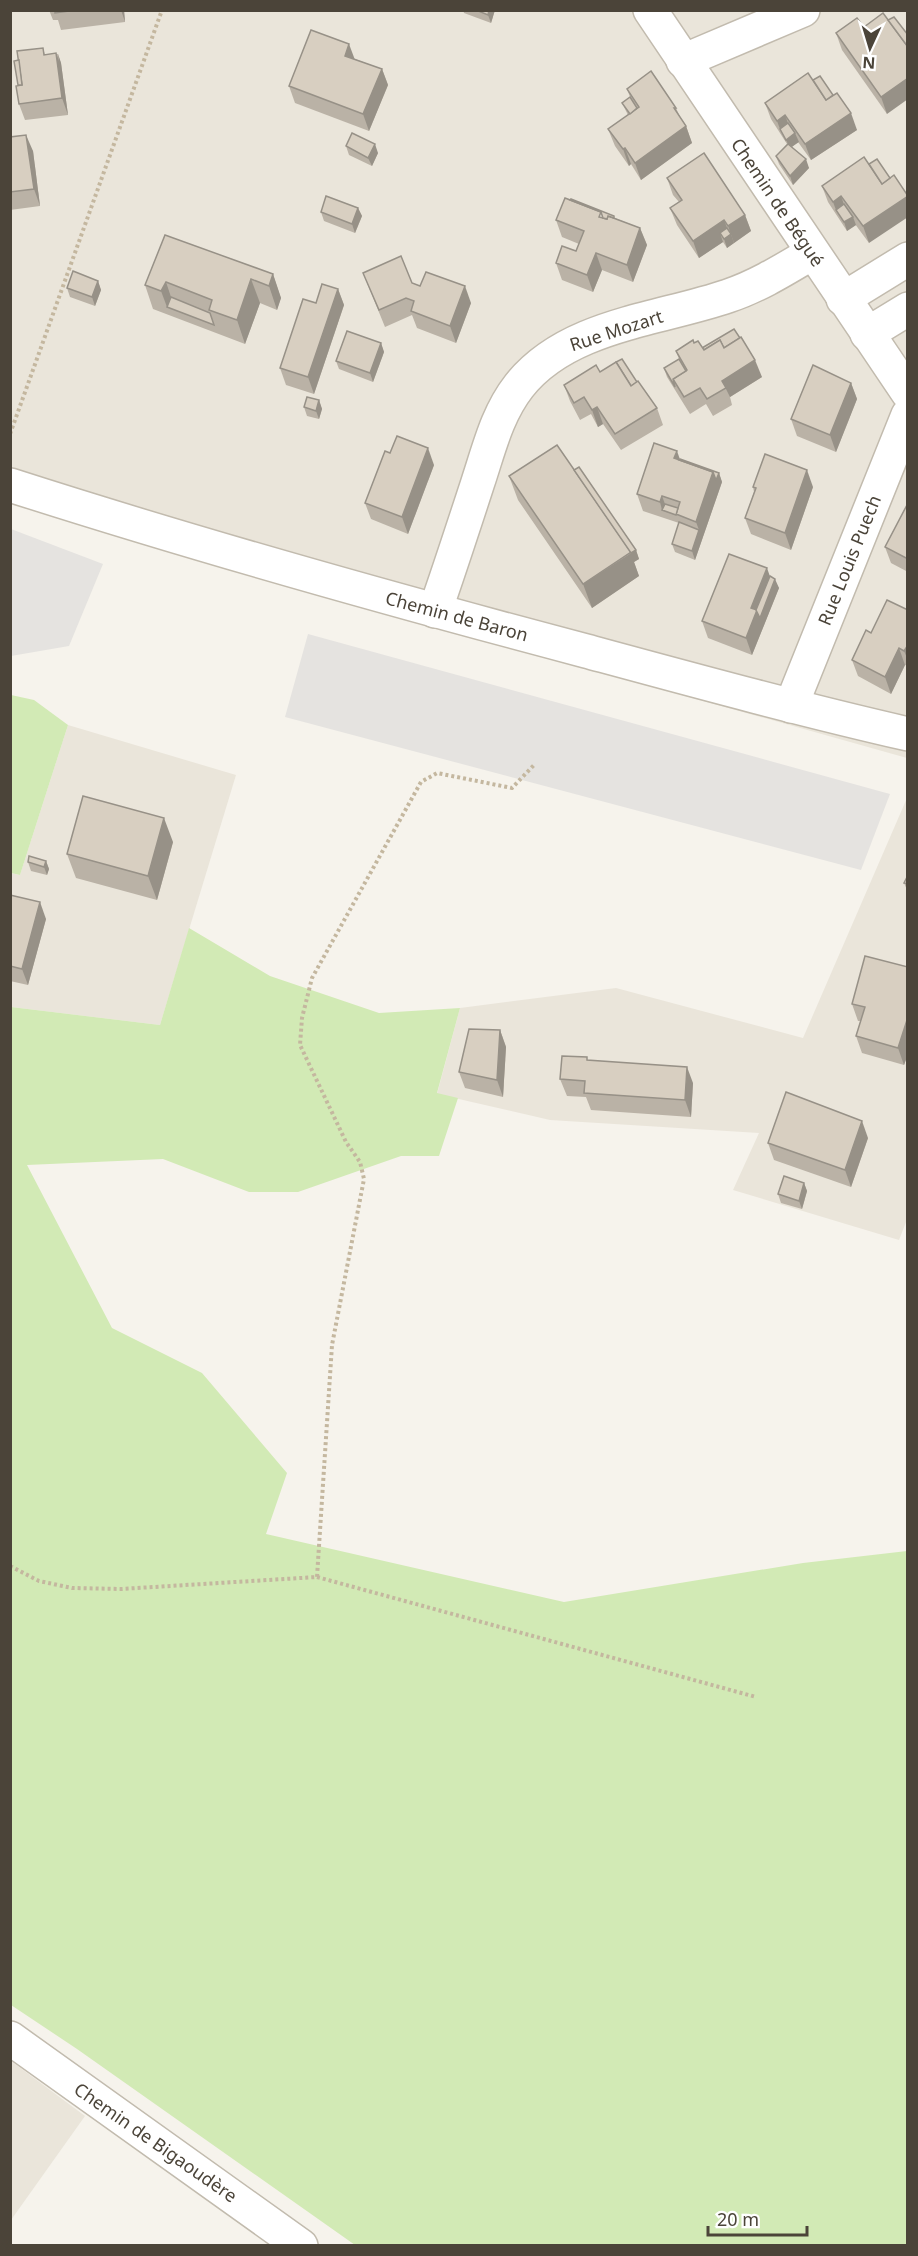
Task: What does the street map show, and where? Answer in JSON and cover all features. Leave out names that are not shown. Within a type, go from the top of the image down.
[{"type":"street","name":"Chemin de Bégué","points":[[650,10],[908,393]]},
{"type":"street","points":[[683,61],[803,10]]},
{"type":"street","name":"Rue Mozart","points":[[435,611],[499,419],[519,387],[540,363],[562,348],[599,333],[726,297],[753,287],[812,253]]},
{"type":"street","points":[[843,299],[908,259]]},
{"type":"street","points":[[867,334],[908,309]]},
{"type":"street","name":"Rue Louis Puech","points":[[791,706],[908,415]]},
{"type":"street","name":"Chemin de Baron","points":[[10,485],[435,611],[791,706],[908,734]]},
{"type":"street","name":"Chemin de Bigaoudère","points":[[10,2038],[301,2246]]},
{"type":"path","points":[[10,434],[162,10]]},
{"type":"path","points":[[317,1577],[332,1345],[364,1179],[360,1162],[346,1142],[300,1045],[302,1018],[312,978],[421,782],[437,772],[512,788],[534,765]]},
{"type":"path","points":[[10,1566],[39,1581],[72,1588],[121,1588],[317,1577],[756,1697]]},
{"type":"shaded area","points":[[11,11],[907,11],[907,758],[112,535],[11,500]]},
{"type":"shaded area","points":[[11,529],[103,564],[69,646],[11,656]]},
{"type":"shaded area","points":[[308,634],[890,794],[861,870],[285,717]]},
{"type":"shaded area","points":[[68,725],[236,775],[160,1025],[11,1007],[10,873],[20,875]]},
{"type":"shaded area","points":[[907,798],[908,1217],[899,1240],[733,1190],[759,1133],[550,1120],[437,1094],[460,1008],[616,988],[803,1038]]},
{"type":"shaded area","points":[[11,2061],[85,2116],[11,2220]]},
{"type":"green space","points":[[11,695],[34,700],[68,725],[20,875],[11,873]]},
{"type":"green space","points":[[189,928],[270,976],[379,1013],[460,1008],[437,1093],[458,1098],[439,1156],[401,1156],[298,1192],[249,1192],[163,1159],[27,1165],[112,1328],[202,1373],[287,1473],[266,1534],[564,1602],[803,1563],[907,1551],[907,2245],[355,2245],[11,2005],[11,1007],[160,1025]]},
{"type":"building","points":[[55,10],[77,10],[55,13]]},
{"type":"building","points":[[476,10],[489,10],[488,15]]},
{"type":"building","points":[[883,13],[908,47],[908,78],[881,97],[836,33],[857,18],[864,27]]},
{"type":"building","points":[[894,17],[908,35],[908,47],[888,20]]},
{"type":"building","points":[[311,30],[349,44],[345,56],[382,69],[363,114],[289,86]]},
{"type":"building","points":[[43,48],[44,55],[56,53],[62,98],[19,104],[16,86],[22,85],[17,51]]},
{"type":"building","points":[[19,60],[22,85],[18,85],[14,61]]},
{"type":"building","points":[[651,71],[686,126],[635,163],[608,129],[639,107],[627,89]]},
{"type":"building","points":[[808,73],[826,100],[837,93],[851,113],[805,144],[785,115],[777,121],[765,103]]},
{"type":"building","points":[[820,76],[833,95],[826,100],[813,80]]},
{"type":"building","points":[[630,97],[637,108],[630,114],[622,103]]},
{"type":"building","points":[[788,123],[795,133],[786,140],[780,129]]},
{"type":"building","points":[[352,133],[375,144],[368,158],[346,146]]},
{"type":"building","points":[[26,135],[34,189],[10,192],[10,137]]},
{"type":"building","points":[[788,144],[806,159],[790,176],[776,156]]},
{"type":"building","points":[[704,153],[745,215],[728,226],[724,220],[693,241],[670,208],[682,200],[667,178]]},
{"type":"building","points":[[864,157],[882,184],[894,175],[908,196],[863,226],[841,196],[833,202],[822,186]]},
{"type":"building","points":[[877,159],[890,178],[882,184],[869,164]]},
{"type":"building","points":[[326,196],[358,208],[352,224],[321,212]]},
{"type":"building","points":[[565,198],[601,212],[599,217],[607,219],[608,216],[640,228],[627,265],[596,253],[587,275],[556,263],[562,246],[576,251],[584,231],[556,220]]},
{"type":"building","points":[[571,199],[614,216],[614,218],[608,216],[607,219],[603,218],[601,212]]},
{"type":"building","points":[[844,204],[853,217],[844,222],[836,210]]},
{"type":"building","points":[[727,228],[731,234],[724,239],[720,233]]},
{"type":"building","points":[[165,235],[273,274],[269,286],[251,279],[237,320],[209,310],[212,300],[166,282],[161,291],[145,285]]},
{"type":"building","points":[[401,256],[412,283],[420,286],[426,272],[465,286],[450,326],[411,311],[414,301],[406,298],[379,310],[363,273]]},
{"type":"building","points":[[73,271],[98,281],[92,297],[67,288]]},
{"type":"building","points":[[322,284],[338,289],[308,377],[280,368],[303,299],[316,303]]},
{"type":"building","points":[[171,297],[210,313],[214,325],[167,307]]},
{"type":"building","points":[[734,329],[740,338],[724,348],[720,340],[704,350],[702,348]]},
{"type":"building","points":[[347,331],[381,343],[370,373],[336,361]]},
{"type":"building","points":[[741,337],[755,360],[722,381],[726,388],[707,399],[700,388],[684,397],[673,379],[687,370],[676,351],[693,340],[694,343],[698,341],[704,350],[720,340],[724,348]]},
{"type":"building","points":[[622,359],[637,382],[631,386],[616,362]]},
{"type":"building","points":[[679,359],[686,371],[673,379],[675,387],[664,368]]},
{"type":"building","points":[[616,362],[631,386],[638,381],[657,408],[615,434],[597,407],[592,410],[584,397],[574,403],[564,385],[596,365],[600,372]]},
{"type":"building","points":[[813,365],[851,383],[830,435],[791,419]]},
{"type":"building","points":[[307,397],[319,400],[316,411],[304,407]]},
{"type":"building","points":[[397,436],[428,448],[402,517],[365,503],[385,451],[390,453]]},
{"type":"building","points":[[654,443],[677,451],[674,458],[713,472],[696,522],[676,514],[680,502],[662,496],[660,502],[637,494]]},
{"type":"building","points":[[557,445],[631,552],[583,584],[509,476]]},
{"type":"building","points":[[765,454],[807,470],[785,533],[745,518]]},
{"type":"building","points":[[680,459],[719,473],[716,480],[713,472]]},
{"type":"building","points":[[579,467],[636,550],[631,553],[574,470]]},
{"type":"building","points":[[908,503],[908,559],[885,547]]},
{"type":"building","points":[[665,504],[678,508],[676,515],[662,510]]},
{"type":"building","points":[[679,522],[699,530],[692,551],[672,544]]},
{"type":"building","points":[[729,554],[767,568],[751,608],[757,610],[746,638],[702,621]]},
{"type":"building","points":[[770,576],[775,579],[760,618],[756,610]]},
{"type":"building","points":[[887,600],[908,610],[908,645],[904,651],[899,648],[885,677],[852,660],[866,630],[871,633]]},
{"type":"building","points":[[83,796],[164,818],[148,876],[67,854]]},
{"type":"building","points":[[29,856],[46,861],[44,867],[28,862]]},
{"type":"building","points":[[10,895],[40,902],[22,969],[10,966]]},
{"type":"building","points":[[865,956],[908,967],[908,1017],[898,1048],[856,1036],[865,1007],[852,1004]]},
{"type":"building","points":[[469,1029],[500,1030],[497,1080],[459,1072]]},
{"type":"building","points":[[562,1056],[687,1067],[685,1100],[584,1093],[585,1081],[560,1079]]},
{"type":"building","points":[[786,1092],[862,1121],[845,1170],[768,1143]]},
{"type":"building","points":[[784,1176],[804,1183],[799,1201],[778,1194]]}]
